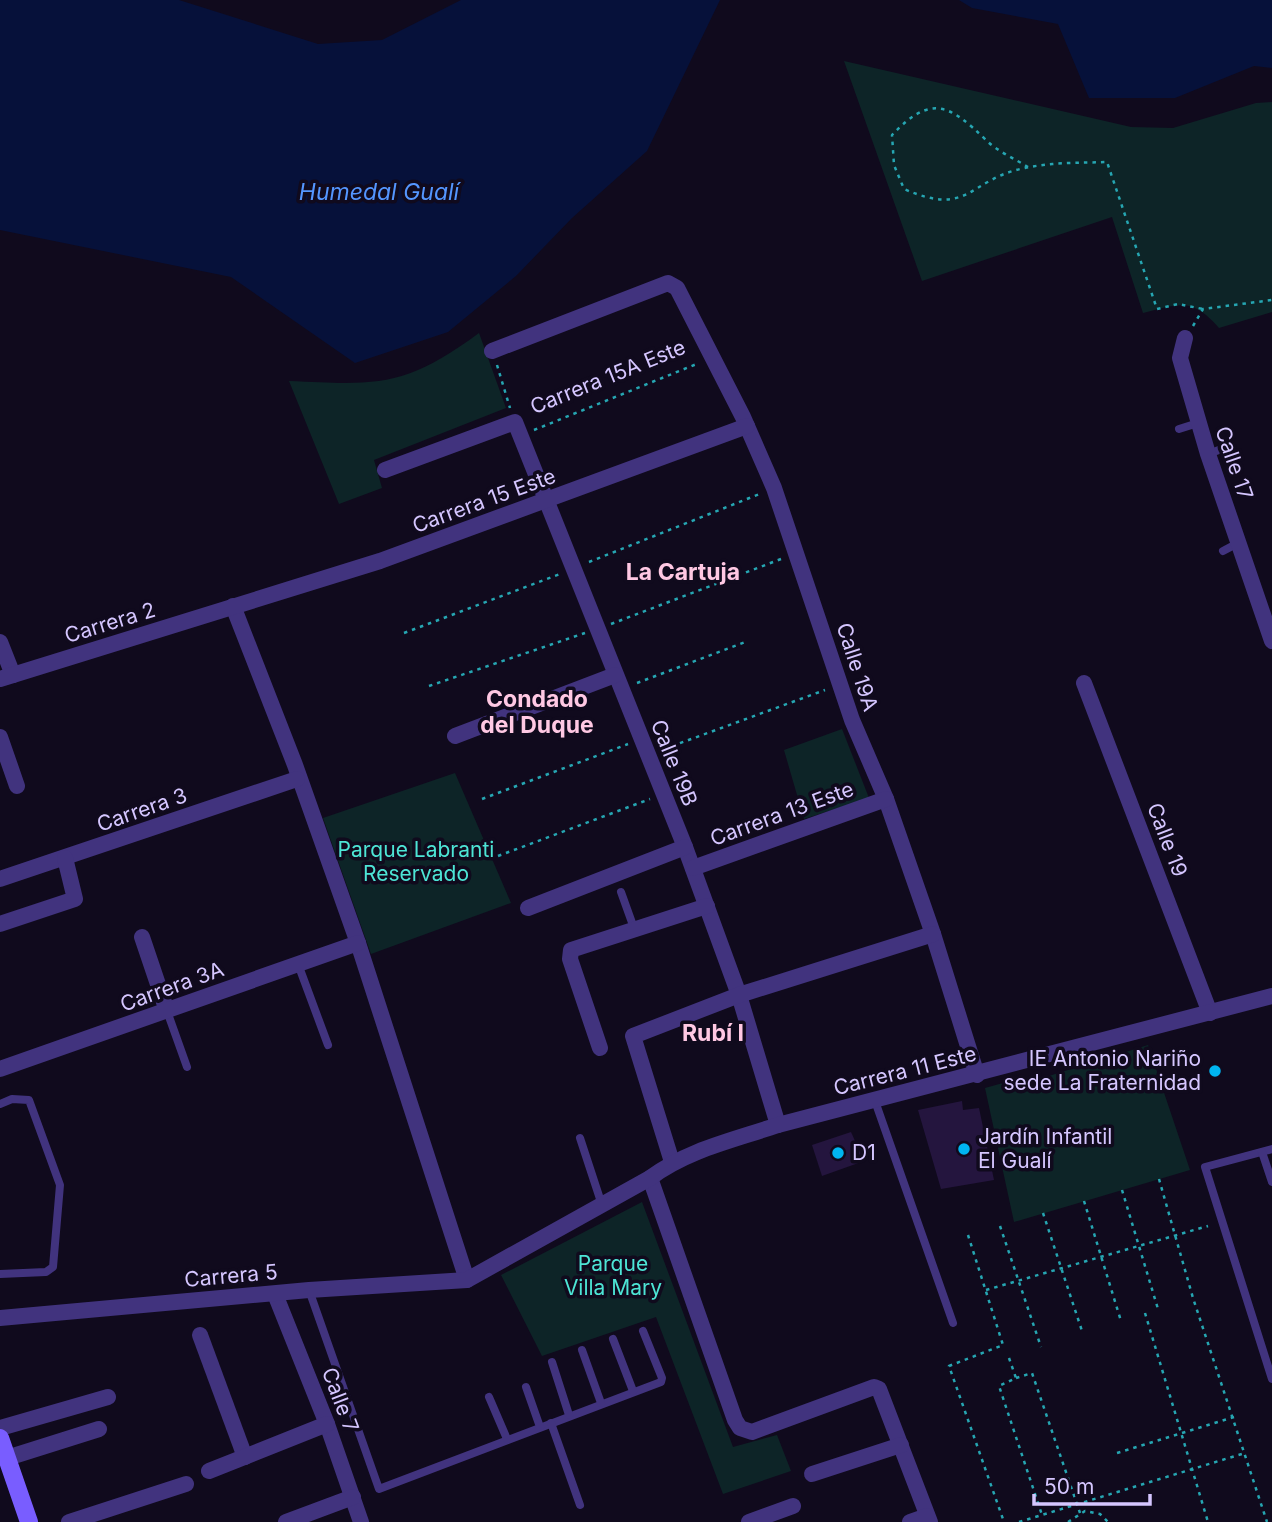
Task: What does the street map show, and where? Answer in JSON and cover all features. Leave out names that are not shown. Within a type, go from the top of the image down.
[{"type":"main road","points":[[0,1438],[6,1467],[29,1522]]},
{"type":"street","name":"Calle 19A","points":[[492,351],[673,284],[747,426],[774,488],[852,720],[886,799],[933,934],[977,1074]]},
{"type":"street","name":"Calle 17","points":[[1185,338],[1180,358],[1198,423],[1271,637]]},
{"type":"street","name":"Carrera 15 Este","points":[[233,606],[380,561],[747,426]]},
{"type":"street","name":"Carrera 15A Este","points":[[385,470],[517,429]]},
{"type":"street","name":"Calle 19B","points":[[517,429],[685,846],[739,995],[778,1125]]},
{"type":"street","name":"Carrera 2","points":[[6,677],[233,606]]},
{"type":"street","points":[[233,606],[298,768],[358,943],[379,993],[467,1280],[602,1206],[672,1162],[633,1036],[739,995],[933,934]]},
{"type":"street","points":[[0,642],[6,677]]},
{"type":"street","points":[[455,736],[618,682]]},
{"type":"street","name":"Calle 19","points":[[1084,683],[1210,1013]]},
{"type":"street","points":[[0,737],[17,786]]},
{"type":"street","name":"Carrera 3","points":[[0,879],[65,858],[298,768]]},
{"type":"street","name":"Carrera 13 Este","points":[[693,868],[886,799]]},
{"type":"street","name":"Carrera 13 Este","points":[[528,908],[685,846]]},
{"type":"street","points":[[0,924],[75,899],[65,858]]},
{"type":"street","points":[[600,1048],[569,955],[571,950],[707,906]]},
{"type":"street","points":[[142,937],[167,1011]]},
{"type":"street","name":"Carrera 3A","points":[[0,1069],[358,943]]},
{"type":"street","name":"Carrera 11 Este","points":[[672,1162],[778,1125],[1272,996]]},
{"type":"street","points":[[650,1178],[740,1428],[752,1432],[880,1383],[929,1519],[910,1522]]},
{"type":"street","name":"Carrera 5","points":[[0,1318],[309,1290],[467,1280]]},
{"type":"street","name":"Calle 7","points":[[275,1294],[327,1424],[361,1522]]},
{"type":"street","points":[[200,1335],[245,1457]]},
{"type":"street","points":[[0,1428],[108,1397]]},
{"type":"street","points":[[209,1471],[327,1424]]},
{"type":"street","points":[[6,1467],[99,1429]]},
{"type":"street","points":[[812,1474],[901,1445]]},
{"type":"street","points":[[69,1522],[186,1484]]},
{"type":"street","points":[[286,1522],[353,1497]]},
{"type":"street","points":[[749,1522],[793,1506]]},
{"type":"lane","points":[[1179,429],[1198,423]]},
{"type":"lane","points":[[1208,454],[1227,447]]},
{"type":"lane","points":[[1223,551],[1240,542]]},
{"type":"lane","points":[[621,892],[635,930]]},
{"type":"lane","points":[[298,964],[328,1045]]},
{"type":"lane","points":[[167,1011],[187,1067]]},
{"type":"lane","points":[[0,1104],[12,1099],[29,1100],[60,1185],[61,1201],[52,1267],[47,1272],[0,1274]]},
{"type":"lane","points":[[875,1101],[953,1323]]},
{"type":"lane","points":[[580,1138],[602,1206]]},
{"type":"lane","points":[[1272,1149],[1205,1167],[1272,1379]]},
{"type":"lane","points":[[1262,1152],[1272,1182]]},
{"type":"lane","points":[[309,1290],[379,1489],[661,1382],[662,1378],[643,1331]]},
{"type":"lane","points":[[613,1339],[633,1391]]},
{"type":"lane","points":[[582,1350],[601,1403]]},
{"type":"lane","points":[[552,1362],[569,1415]]},
{"type":"lane","points":[[526,1387],[540,1427]]},
{"type":"lane","points":[[489,1397],[507,1440]]},
{"type":"lane","points":[[551,1423],[580,1505]]},
{"type":"path","points":[[1028,167],[988,142],[974,126],[945,108],[914,112],[892,135],[894,165],[904,189],[926,199],[943,202],[965,197],[998,174],[1028,167],[1107,162],[1157,309],[1178,304],[1203,309],[1272,300]]},
{"type":"path","points":[[1185,338],[1203,309]]},
{"type":"path","points":[[492,351],[517,429]]},
{"type":"path","name":"Carrera 15A Este","points":[[517,429],[712,357]]},
{"type":"path","points":[[404,632],[573,569],[774,488]]},
{"type":"path","points":[[429,686],[597,629],[798,553]]},
{"type":"path","points":[[618,682],[748,641]]},
{"type":"path","points":[[648,755],[841,684]]},
{"type":"path","points":[[482,799],[641,739]]},
{"type":"path","points":[[498,856],[663,794]]},
{"type":"path","points":[[1159,1179],[1267,1522]]},
{"type":"path","points":[[1122,1190],[1158,1309]]},
{"type":"path","points":[[1084,1201],[1121,1321]]},
{"type":"path","points":[[1043,1213],[1083,1334]]},
{"type":"path","points":[[1000,1226],[1041,1347]]},
{"type":"path","points":[[985,1290],[1208,1226]]},
{"type":"path","points":[[968,1235],[1003,1345],[949,1366],[1004,1522]]},
{"type":"path","points":[[1145,1313],[1208,1522]]},
{"type":"path","points":[[1009,1358],[1016,1378]]},
{"type":"path","points":[[1042,1515],[999,1386],[1032,1373],[1080,1513]]},
{"type":"path","points":[[1117,1453],[1234,1417]]},
{"type":"path","points":[[1019,1522],[1245,1453]]},
{"type":"path","points":[[1068,1522],[1080,1513],[1100,1514],[1108,1522]]},
{"type":"green space","points":[[844,61],[1131,127],[1173,128],[1256,103],[1272,102],[1272,312],[1219,328],[1210,318],[1193,307],[1167,307],[1143,313],[1112,217],[922,281]]},
{"type":"green space","points":[[479,333],[506,408],[374,460],[382,488],[339,504],[289,381],[346,383],[389,379],[430,364]]},
{"type":"green space","points":[[842,729],[869,798],[804,819],[784,750]]},
{"type":"green space","name":"Parque Labranti Reservado","points":[[455,773],[511,903],[371,954],[323,818]]},
{"type":"green space","points":[[1148,1045],[1190,1170],[1014,1222],[985,1088],[1003,1083],[1007,1089]]},
{"type":"green space","name":"Parque Villa Mary","points":[[642,1202],[733,1447],[777,1435],[791,1471],[723,1494],[656,1317],[542,1356],[501,1275]]},
{"type":"water","name":"Humedal Gualí","points":[[0,0],[179,0],[318,44],[382,40],[461,0],[720,0],[647,151],[572,218],[516,276],[448,332],[355,363],[231,277],[0,230]]},
{"type":"water","points":[[959,0],[1272,0],[1272,68],[1254,66],[1175,98],[1089,98],[1058,24],[972,8]]},
{"type":"building","points":[[962,1101],[963,1110],[979,1108],[994,1180],[941,1189],[918,1110]]},
{"type":"building","name":"D1","points":[[851,1132],[864,1161],[822,1176],[812,1145]]},
{"type":"place","name":"IE Antonio Nariño sede La Fraternidad","points":[[1215,1071]]},
{"type":"place","name":"Jardín Infantil El Gualí","points":[[964,1149]]},
{"type":"place","name":"D1","points":[[838,1153]]},
{"type":"district","name":"La Cartuja","points":[[683,572]]},
{"type":"district","name":"Condado del Duque","points":[[537,712]]},
{"type":"district","name":"Rubí I","points":[[713,1033]]}]
